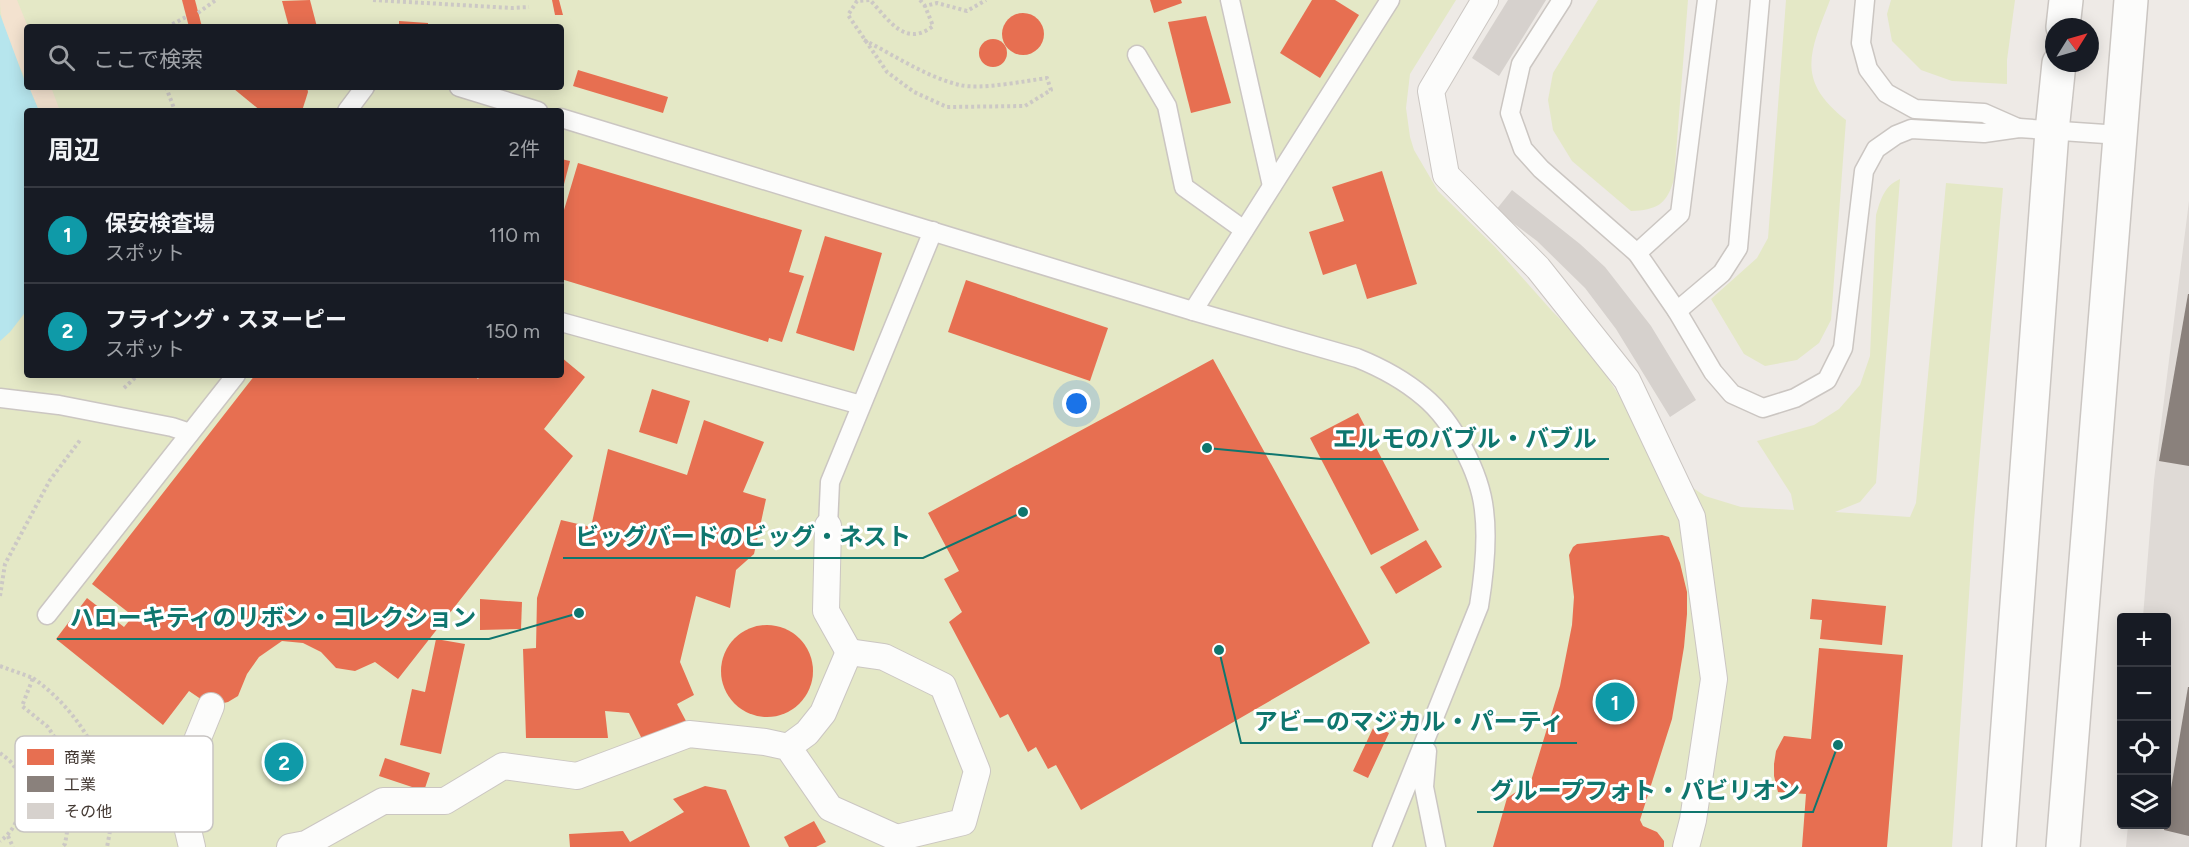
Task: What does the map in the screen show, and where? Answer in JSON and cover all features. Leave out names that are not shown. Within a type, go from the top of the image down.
[{"type":"street","points":[[1485,0],[1431,91],[1446,175],[1538,268],[1627,380],[1692,518],[1714,679],[1693,820],[1686,847]]},
{"type":"street","points":[[2064,18],[2066,0]]},
{"type":"street","points":[[2063,847],[2131,0]]},
{"type":"street","points":[[1999,847],[2058,72]]},
{"type":"street","points":[[828,526],[826,611],[849,652]]},
{"type":"street","points":[[788,747],[807,733],[823,713],[849,652]]},
{"type":"street","points":[[290,847],[306,844],[383,801],[445,801],[503,766],[578,776],[689,734],[765,742],[788,747],[830,808],[897,838],[917,840],[963,822],[977,771],[943,686],[884,657],[849,652]]},
{"type":"street","points":[[199,736],[211,706]]},
{"type":"street","points":[[188,832],[192,847]]},
{"type":"lane","points":[[1230,0],[1272,186]]},
{"type":"lane","points":[[1193,311],[1390,0]]},
{"type":"lane","points":[[1562,0],[1521,64],[1510,113],[1523,149],[1541,169],[1637,253],[1677,311],[1713,372],[1732,394],[1763,408],[1795,398],[1827,380],[1843,348],[1864,171],[1876,149],[1896,135],[1911,129],[1984,134],[2019,129],[2120,135]]},
{"type":"lane","points":[[1637,253],[1680,214],[1707,0]]},
{"type":"lane","points":[[1677,311],[1722,273],[1738,248],[1760,0]]},
{"type":"lane","points":[[1865,0],[1861,43],[1869,69],[1886,93],[1915,109],[1984,113],[2019,129]]},
{"type":"lane","points":[[1137,55],[1167,106],[1184,187],[1244,230]]},
{"type":"lane","points":[[349,108],[364,90]]},
{"type":"lane","points":[[469,90],[528,108]]},
{"type":"lane","points":[[564,119],[1193,311],[1357,358],[1382,369],[1426,399],[1446,422],[1476,477],[1484,509],[1485,572],[1479,606],[1382,847]]},
{"type":"lane","points":[[828,526],[830,482],[933,231]]},
{"type":"lane","points":[[564,323],[861,405]]},
{"type":"lane","points":[[48,615],[234,378]]},
{"type":"lane","points":[[0,398],[59,405],[172,427],[190,433]]},
{"type":"lane","points":[[1429,731],[1424,787],[1436,847]]},
{"type":"path","points":[[198,13],[216,0]]},
{"type":"path","points":[[373,0],[529,7]]},
{"type":"path","points":[[864,40],[931,74],[961,86],[994,85],[1047,78],[1051,90],[1026,106],[947,108],[914,93],[887,72],[864,40],[848,15],[857,1],[870,0],[892,24],[906,34],[922,34],[933,26],[920,0]]},
{"type":"path","points":[[925,6],[937,3],[967,11],[986,0]]},
{"type":"path","points":[[173,24],[186,17]]},
{"type":"path","points":[[167,90],[174,108]]},
{"type":"path","points":[[0,596],[5,564],[50,480],[99,413],[135,378]]},
{"type":"path","points":[[0,666],[33,678],[51,690],[71,711],[88,736]]},
{"type":"path","points":[[33,678],[22,705],[48,727],[54,736]]},
{"type":"path","points":[[0,753],[15,768]]},
{"type":"path","points":[[0,841],[8,836],[15,822]]},
{"type":"path","points":[[62,847],[65,844],[67,832]]},
{"type":"path","points":[[107,847],[110,832]]},
{"type":"path","points":[[8,836],[13,847]]},
{"type":"shaded area","points":[[2189,201],[2189,847],[2126,847],[2128,829],[2171,829],[2171,613],[2143,613],[2154,480]]},
{"type":"green space","points":[[0,0],[1456,0],[1410,74],[1406,108],[1414,150],[1438,191],[1495,247],[1552,311],[1587,346],[1668,471],[1705,496],[1741,507],[1794,510],[1791,494],[1757,441],[1814,425],[1839,409],[1860,385],[1870,356],[1876,215],[1887,189],[1900,179],[1876,483],[1860,502],[1835,512],[1910,517],[1916,503],[1946,183],[2003,188],[1974,521],[1952,847],[0,847]]},
{"type":"green space","points":[[1598,0],[1688,0],[1674,179],[1664,200],[1647,209],[1631,211],[1572,161],[1553,130],[1548,100],[1553,73]]},
{"type":"green space","points":[[1786,0],[1830,0],[1817,35],[1811,64],[1813,78],[1819,92],[1846,120],[1831,320],[1819,343],[1797,360],[1765,366],[1744,354],[1711,299],[1757,258],[1768,238]]},
{"type":"green space","points":[[1891,0],[2015,0],[2007,60],[2007,84],[1952,81],[1921,70],[1892,41],[1887,14]]},
{"type":"sand","points":[[0,0],[17,0],[27,24],[24,24],[24,76],[6,32]]},
{"type":"sand","points":[[30,90],[52,90],[59,108],[38,108]]},
{"type":"water","points":[[0,14],[24,79],[24,90],[30,90],[38,108],[24,108],[24,314],[0,341]]},
{"type":"building: 商業","points":[[182,0],[195,0],[201,24],[188,24]]},
{"type":"building: 商業","points":[[310,0],[316,24],[288,24],[282,1]]},
{"type":"building: 商業","points":[[552,0],[559,0],[563,15],[555,15]]},
{"type":"building: 商業","points":[[1150,0],[1181,0],[1182,3],[1154,13]]},
{"type":"building: 商業","points":[[1312,0],[1335,0],[1359,15],[1320,78],[1280,53]]},
{"type":"building: 商業","points":[[1023,13],[1031,14],[1038,19],[1043,26],[1043,42],[1038,49],[1031,54],[1023,55],[1015,54],[1008,49],[1003,42],[1002,34],[1003,26],[1008,19],[1015,14]]},
{"type":"building: 商業","points":[[1206,16],[1231,103],[1191,113],[1168,22]]},
{"type":"building: 商業","points":[[399,21],[428,23],[428,24],[399,24]]},
{"type":"building: 商業","points":[[993,39],[1003,43],[1007,53],[1003,63],[993,67],[983,63],[979,53],[983,43]]},
{"type":"building: 商業","points":[[578,70],[668,97],[663,113],[573,86]]},
{"type":"building: 商業","points":[[235,90],[308,90],[303,108],[257,108]]},
{"type":"building: 商業","points":[[564,160],[570,161],[564,184]]},
{"type":"building: 商業","points":[[578,163],[802,230],[789,272],[804,276],[782,342],[769,338],[768,342],[564,280],[564,210]]},
{"type":"building: 商業","points":[[1382,171],[1417,284],[1367,299],[1356,264],[1323,275],[1309,232],[1344,221],[1332,187]]},
{"type":"building: 商業","points":[[825,236],[882,253],[854,351],[796,333]]},
{"type":"building: 商業","points":[[966,280],[1108,328],[1090,381],[948,332]]},
{"type":"building: 商業","points":[[1213,359],[1370,643],[1081,810],[1056,765],[1048,769],[1036,747],[1028,752],[1008,714],[1000,718],[949,622],[962,612],[944,579],[959,571],[928,513]]},
{"type":"building: 商業","points":[[564,360],[585,377],[544,429],[573,456],[398,679],[375,662],[355,671],[336,668],[321,652],[303,643],[282,641],[259,657],[247,674],[238,696],[228,702],[211,706],[189,691],[163,725],[56,639],[87,598],[124,627],[133,616],[92,584],[253,378],[564,378]]},
{"type":"building: 商業","points":[[652,389],[690,401],[677,444],[639,432]]},
{"type":"building: 商業","points":[[1358,413],[1419,530],[1371,555],[1310,438]]},
{"type":"building: 商業","points":[[704,420],[764,442],[743,492],[766,499],[754,554],[736,570],[730,608],[696,596],[680,662],[694,695],[677,704],[686,721],[642,739],[629,713],[605,711],[608,738],[526,738],[523,649],[536,648],[537,598],[561,520],[591,527],[608,449],[687,475]]},
{"type":"building: 商業","points":[[1662,535],[1669,537],[1680,563],[1687,592],[1684,647],[1672,719],[1640,820],[1643,826],[1657,832],[1664,841],[1664,847],[1493,847],[1507,798],[1519,790],[1527,794],[1560,686],[1572,625],[1574,597],[1569,555],[1573,547],[1577,544]]},
{"type":"building: 商業","points":[[1426,540],[1442,567],[1396,594],[1380,567]]},
{"type":"building: 商業","points":[[480,599],[522,602],[521,629],[480,630]]},
{"type":"building: 商業","points":[[1812,599],[1886,606],[1882,645],[1820,639],[1822,620],[1810,619]]},
{"type":"building: 商業","points":[[767,625],[784,629],[799,639],[809,654],[813,671],[809,688],[799,703],[784,713],[767,717],[750,713],[735,703],[725,688],[721,671],[725,654],[735,639],[750,629]]},
{"type":"building: 商業","points":[[436,639],[465,644],[441,754],[400,745],[412,689],[425,692]]},
{"type":"building: 商業","points":[[1819,648],[1903,655],[1887,847],[1802,847],[1806,794],[1778,792],[1774,764],[1776,751],[1784,736],[1811,739]]},
{"type":"building: 商業","points":[[1374,726],[1389,733],[1368,778],[1353,771]]},
{"type":"building: 商業","points":[[289,746],[300,750],[304,761],[300,772],[289,776],[278,772],[274,761],[278,750]]},
{"type":"building: 商業","points":[[385,758],[430,773],[424,791],[379,776]]},
{"type":"building: 商業","points":[[705,786],[726,790],[750,847],[570,847],[569,834],[623,831],[630,842],[684,812],[673,799]]},
{"type":"building: 商業","points":[[814,821],[826,842],[816,847],[789,847],[784,837]]},
{"type":"building: 工業","points":[[2189,294],[2189,466],[2159,461]]},
{"type":"building: 工業","points":[[2189,687],[2189,836],[2164,830],[2171,829],[2171,788]]},
{"type":"building: その他","points":[[1508,0],[1546,0],[1499,76],[1472,58]]},
{"type":"building: その他","points":[[1512,190],[1605,267],[1651,326],[1696,400],[1670,417],[1616,329],[1585,288],[1537,241],[1496,210]]},
{"type":"place","name":"エルモのバブル・バブル","points":[[1207,448]]},
{"type":"place","name":"ビッグバードのビッグ・ネスト","points":[[1023,512]]},
{"type":"place","name":"ハローキティのリボン・コレクション","points":[[579,613]]},
{"type":"place","name":"アビーのマジカル・パーティ","points":[[1219,650]]},
{"type":"place","name":"保安検査場","points":[[1615,702]]},
{"type":"place","name":"グループフォト・パビリオン","points":[[1838,745]]},
{"type":"place","name":"フライング・スヌーピー","points":[[284,762]]}]
